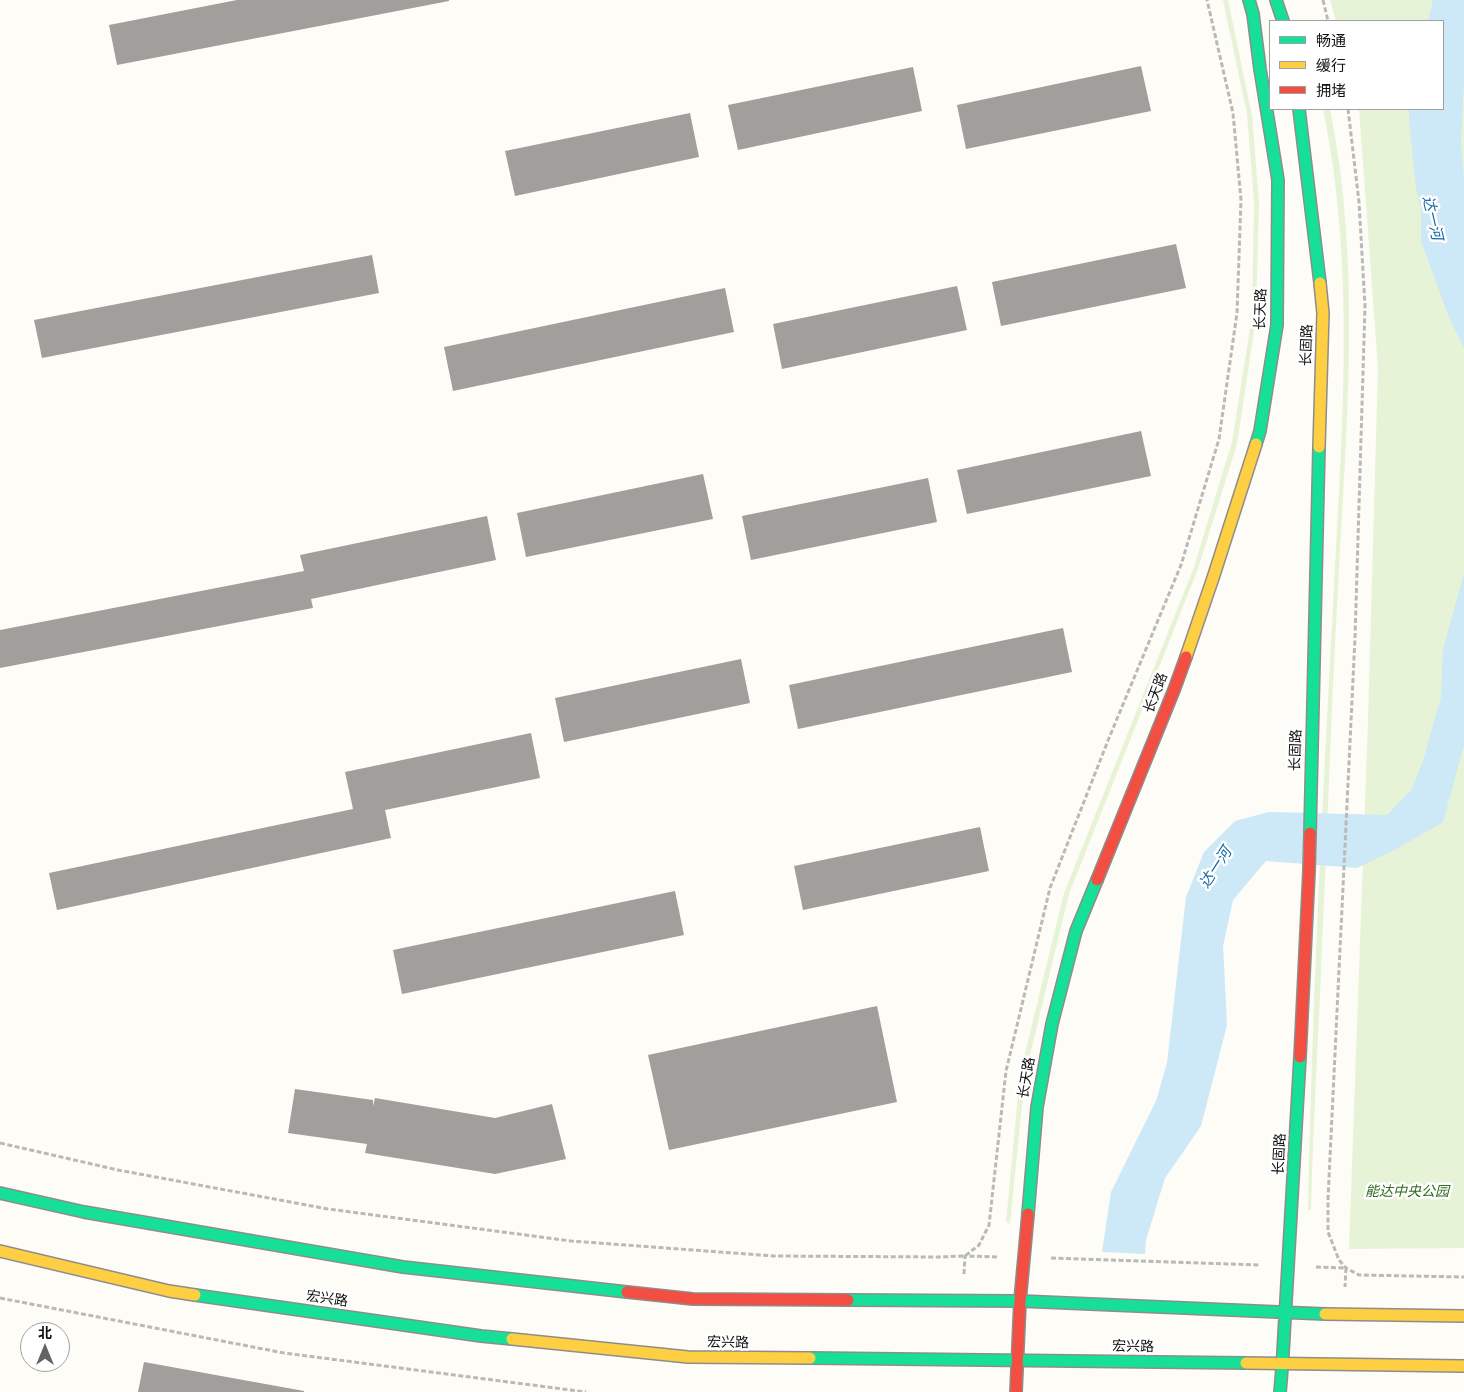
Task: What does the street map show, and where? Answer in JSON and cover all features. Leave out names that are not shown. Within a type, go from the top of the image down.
[{"type":"main road","name":"长天路","points":[[1016,1392],[1020,1301],[1037,1107],[1052,1024],[1076,931],[1174,690],[1213,578],[1260,431],[1277,325],[1278,180],[1253,14],[1249,0]]},
{"type":"main road","points":[[1276,0],[1283,20]]},
{"type":"main road","name":"长固路","points":[[1280,1392],[1294,1183],[1309,872],[1323,312],[1299,110]]},
{"type":"main road","points":[[0,1193],[84,1212],[403,1267],[693,1299],[1020,1301],[1285,1313],[1464,1316]]},
{"type":"main road","name":"宏兴路","points":[[0,1251],[169,1292],[481,1336],[688,1357],[1464,1366]]},
{"type":"path","points":[[965,1256],[979,1245],[989,1225],[1006,1071],[1050,888],[1109,738],[1181,565],[1219,439],[1237,313],[1241,200],[1233,113],[1207,0]]},
{"type":"path","points":[[1323,0],[1328,20]]},
{"type":"path","points":[[1348,110],[1359,202],[1365,306],[1356,628],[1328,1189],[1328,1232],[1339,1260],[1346,1268],[1359,1275],[1464,1277]]},
{"type":"path","points":[[0,1143],[118,1170],[328,1209],[571,1241],[774,1256],[1024,1257],[1346,1268]]},
{"type":"path","points":[[1344,1314],[1346,1268]]},
{"type":"path","points":[[0,1298],[284,1353],[586,1392]]},
{"type":"green space","points":[[1223,0],[1228,0],[1252,116],[1259,203],[1256,318],[1237,444],[1198,569],[1069,894],[1025,1076],[1010,1224],[1006,1222],[1020,1074],[1064,893],[1194,567],[1232,442],[1252,316],[1254,202],[1247,114]]},
{"type":"green space","name":"能达中央公园","points":[[1330,0],[1464,0],[1464,1248],[1349,1249],[1368,720],[1378,368],[1359,110],[1444,110],[1444,20],[1336,20]]},
{"type":"green space","points":[[1323,110],[1330,110],[1340,168],[1349,288],[1349,348],[1311,1210],[1308,1210],[1318,908],[1340,482],[1344,357],[1340,232],[1334,170]]},
{"type":"water","name":"达一河","points":[[1433,0],[1464,0],[1464,82],[1461,140],[1464,179],[1464,348],[1448,315],[1421,241],[1421,208],[1416,188],[1409,110],[1444,110],[1444,20],[1428,20]]},
{"type":"water","name":"达一河","points":[[1464,573],[1464,745],[1443,822],[1398,848],[1357,868],[1266,861],[1233,900],[1223,946],[1227,1025],[1201,1126],[1165,1178],[1146,1240],[1145,1254],[1102,1252],[1111,1192],[1156,1101],[1167,1063],[1186,897],[1204,852],[1235,821],[1269,812],[1387,815],[1412,789],[1423,761],[1441,697],[1443,649]]},
{"type":"building","points":[[237,0],[449,1],[117,65],[109,25]]},
{"type":"building","points":[[1141,66],[1151,111],[966,149],[957,105]]},
{"type":"building","points":[[913,67],[922,111],[738,150],[728,105]]},
{"type":"building","points":[[690,113],[699,157],[515,196],[505,151]]},
{"type":"building","points":[[1176,244],[1186,288],[1001,326],[992,282]]},
{"type":"building","points":[[372,255],[379,293],[42,358],[34,320]]},
{"type":"building","points":[[957,286],[967,330],[782,369],[773,324]]},
{"type":"building","points":[[725,288],[734,332],[453,391],[444,347]]},
{"type":"building","points":[[1141,431],[1151,476],[967,514],[957,470]]},
{"type":"building","points":[[703,474],[713,519],[526,557],[517,513]]},
{"type":"building","points":[[928,478],[937,522],[751,560],[742,516]]},
{"type":"building","points":[[487,516],[496,560],[311,599],[313,608],[0,668],[0,630],[304,571],[300,555]]},
{"type":"building","points":[[1063,628],[1072,672],[798,729],[789,685]]},
{"type":"building","points":[[741,659],[750,703],[564,742],[555,698]]},
{"type":"building","points":[[531,733],[540,778],[385,810],[391,838],[57,910],[49,873],[353,809],[345,772]]},
{"type":"building","points":[[980,827],[989,871],[803,910],[794,866]]},
{"type":"building","points":[[675,891],[684,935],[402,994],[393,950]]},
{"type":"building","points":[[877,1006],[897,1102],[669,1150],[648,1055]]},
{"type":"building","points":[[295,1089],[373,1100],[373,1106],[375,1098],[495,1118],[552,1104],[566,1159],[495,1174],[365,1153],[367,1144],[288,1133]]},
{"type":"building","points":[[144,1362],[304,1391],[304,1392],[138,1392]]},
{"type":"traffic: fast","points":[[1249,0],[1253,14],[1278,180],[1277,325],[1260,431],[1256,444]]},
{"type":"traffic: fast","points":[[1276,0],[1283,20]]},
{"type":"traffic: fast","points":[[1299,110],[1320,283]]},
{"type":"traffic: fast","points":[[1310,833],[1319,447]]},
{"type":"traffic: fast","points":[[1028,1214],[1037,1107],[1052,1024],[1076,931],[1097,880]]},
{"type":"traffic: fast","points":[[1280,1392],[1300,1057]]},
{"type":"traffic: fast","points":[[0,1193],[84,1212],[403,1267],[627,1292]]},
{"type":"traffic: fast","points":[[195,1295],[512,1339]]},
{"type":"traffic: fast","points":[[848,1300],[1020,1301],[1325,1314]]},
{"type":"traffic: fast","points":[[810,1358],[1246,1363]]},
{"type":"traffic: slow","points":[[1319,447],[1323,313],[1320,283]]},
{"type":"traffic: slow","points":[[1186,657],[1256,444]]},
{"type":"traffic: slow","points":[[0,1251],[169,1291],[195,1295]]},
{"type":"traffic: slow","points":[[1325,1314],[1464,1316]]},
{"type":"traffic: slow","points":[[512,1339],[688,1357],[810,1358]]},
{"type":"traffic: slow","points":[[1246,1363],[1464,1366]]},
{"type":"traffic: jam","points":[[1097,880],[1186,657]]},
{"type":"traffic: jam","points":[[1300,1057],[1310,833]]},
{"type":"traffic: jam","points":[[1016,1392],[1020,1301],[1028,1214]]},
{"type":"traffic: jam","points":[[627,1292],[693,1299],[848,1300]]}]
